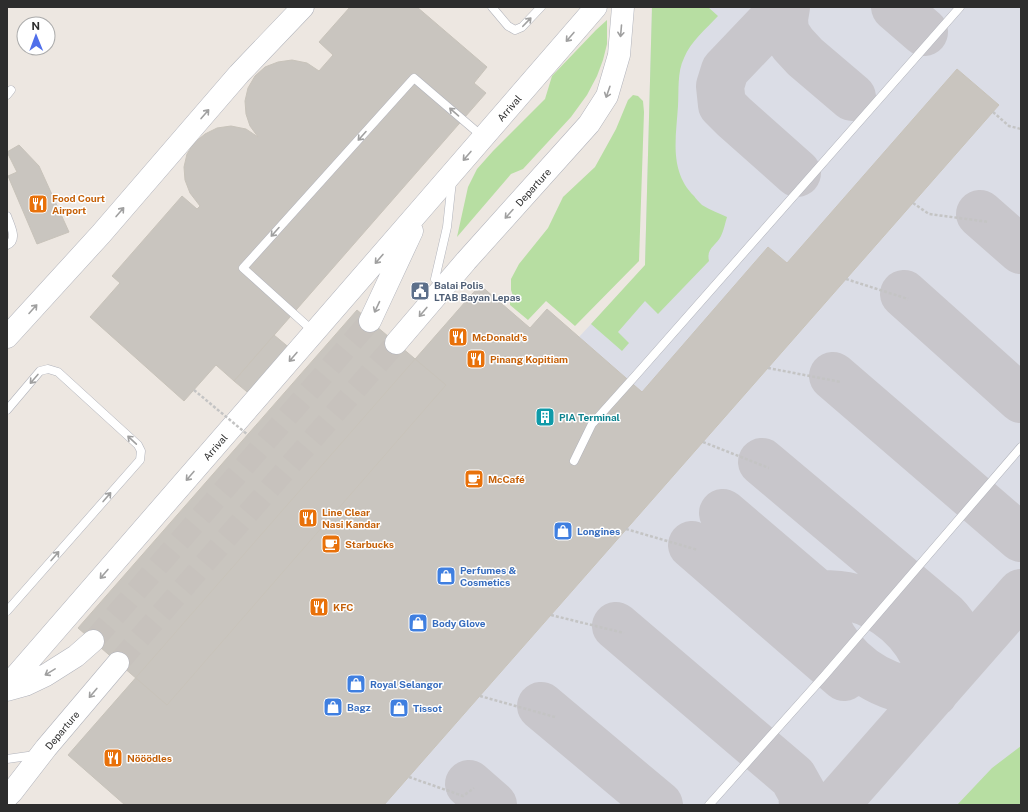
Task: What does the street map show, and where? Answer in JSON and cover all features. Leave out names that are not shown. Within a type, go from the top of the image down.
[{"type":"street","points":[[7,337],[101,234],[239,74],[303,7]]},
{"type":"street","name":"Arrival","points":[[7,686],[484,138],[596,7]]},
{"type":"street","name":"Departure","points":[[396,344],[466,261],[589,124],[607,96],[619,54],[623,7]]},
{"type":"street","name":"Arrival","points":[[370,321],[422,208]]},
{"type":"street","points":[[7,690],[25,685],[46,675],[76,656],[93,641]]},
{"type":"street","name":"Departure","points":[[7,797],[118,663]]},
{"type":"lane","points":[[492,7],[508,26],[515,30],[522,27],[541,7]]},
{"type":"lane","points":[[574,461],[592,424],[960,7]]},
{"type":"lane","points":[[315,332],[243,268],[414,78],[484,138]]},
{"type":"lane","points":[[435,279],[446,227],[454,172]]},
{"type":"lane","points":[[7,216],[13,235],[11,244],[7,245]]},
{"type":"lane","points":[[7,410],[40,371],[48,369],[58,372],[138,445],[141,450],[140,460],[7,611]]},
{"type":"lane","points":[[710,805],[825,675],[1021,447]]},
{"type":"lane","points":[[7,759],[28,756]]},
{"type":"path","points":[[993,112],[1008,126],[1021,129]]},
{"type":"path","points":[[913,203],[928,214],[989,222]]},
{"type":"path","points":[[846,279],[908,299]]},
{"type":"path","points":[[768,368],[841,382]]},
{"type":"path","points":[[194,390],[248,435]]},
{"type":"path","points":[[703,442],[769,468]]},
{"type":"path","points":[[626,529],[698,550]]},
{"type":"path","points":[[551,615],[624,633]]},
{"type":"path","points":[[480,696],[555,717]]},
{"type":"path","points":[[409,777],[463,796],[474,788]]},
{"type":"shaded area","points":[[652,7],[1021,7],[1021,805],[125,805],[68,755],[480,285],[530,328],[547,309],[579,337],[645,266]]},
{"type":"green space","points":[[652,7],[708,7],[718,16],[687,52],[680,69],[676,154],[677,165],[686,186],[702,205],[727,217],[721,236],[710,250],[708,257],[709,261],[658,314],[645,301],[618,332],[629,343],[622,351],[591,324],[645,265]]},
{"type":"green space","points":[[607,20],[607,44],[603,60],[587,95],[571,117],[523,169],[511,174],[457,237],[468,187],[477,169],[545,99],[552,76]]},
{"type":"green space","points":[[633,95],[638,96],[643,101],[644,112],[639,261],[575,326],[546,301],[528,320],[510,305],[513,296],[511,290],[511,279],[519,264],[548,228],[563,197],[595,167],[616,129],[628,100]]},
{"type":"green space","points":[[1021,746],[1021,805],[957,805],[992,768]]},
{"type":"building","points":[[350,7],[417,7],[487,67],[474,83],[486,93],[234,381],[216,365],[184,401],[90,317],[120,283],[112,276],[182,196],[197,209],[200,206],[190,193],[185,180],[184,167],[187,154],[194,143],[205,134],[217,128],[231,126],[246,129],[258,137],[250,126],[246,114],[245,101],[248,88],[255,76],[265,67],[278,62],[292,60],[307,63],[319,71],[333,55],[319,42]]},
{"type":"building","name":"PIA Terminal","points":[[957,69],[999,105],[384,805],[125,805],[68,755],[480,285],[530,328],[547,309],[642,392],[768,247],[787,263]]},
{"type":"building","name":"Food Court Airport","points":[[19,145],[39,166],[69,232],[37,244],[8,176],[17,172],[7,152]]},
{"type":"building","points":[[357,310],[446,385],[167,705],[78,628]]},
{"type":"building","points":[[274,335],[292,350],[252,396],[234,381]]},
{"type":"taxiway","points":[[785,7],[725,70],[720,86],[722,105],[797,173]]},
{"type":"taxiway","points":[[786,7],[784,19],[785,32],[793,44],[805,57],[852,97]]},
{"type":"taxiway","points":[[895,7],[924,32]]},
{"type":"taxiway","points":[[980,214],[1021,250]]},
{"type":"taxiway","points":[[904,294],[1021,399]]},
{"type":"taxiway","points":[[833,376],[1021,538]]},
{"type":"taxiway","points":[[762,462],[944,615],[956,630],[961,648],[961,661]]},
{"type":"taxiway","points":[[723,513],[818,594],[826,624],[841,649],[851,660],[875,678],[889,684],[911,691],[934,693],[929,669],[923,654],[916,642],[898,622],[888,614],[864,601],[843,595],[818,594]]},
{"type":"taxiway","points":[[692,545],[844,677]]},
{"type":"taxiway","points":[[835,805],[1021,593]]},
{"type":"taxiway","points":[[616,626],[793,777],[802,793],[803,805]]},
{"type":"taxiway","points":[[541,706],[659,805]]},
{"type":"taxiway","points":[[469,784],[493,805]]},
{"type":"tunnel","points":[[93,641],[370,321]]},
{"type":"tunnel","points":[[118,663],[396,343]]},
{"type":"place","name":"Food Court Airport","points":[[38,204]]},
{"type":"place","name":"Balai Polis LTAB Bayan Lepas","points":[[420,291]]},
{"type":"place","name":"McDonald's","points":[[458,337]]},
{"type":"place","name":"Pinang Kopitiam","points":[[476,359]]},
{"type":"place","name":"PIA Terminal","points":[[545,417]]},
{"type":"place","name":"McCafé","points":[[474,479]]},
{"type":"place","name":"Line Clear Nasi Kandar","points":[[308,518]]},
{"type":"place","name":"Longines","points":[[563,531]]},
{"type":"place","name":"Starbucks","points":[[331,544]]},
{"type":"place","name":"Perfumes & Cosmetics","points":[[446,576]]},
{"type":"place","name":"KFC","points":[[319,607]]},
{"type":"place","name":"Body Glove","points":[[418,623]]},
{"type":"place","name":"Royal Selangor","points":[[356,684]]},
{"type":"place","name":"Bagz","points":[[333,707]]},
{"type":"place","name":"Tissot","points":[[399,708]]},
{"type":"place","name":"Nööödles","points":[[113,758]]}]
